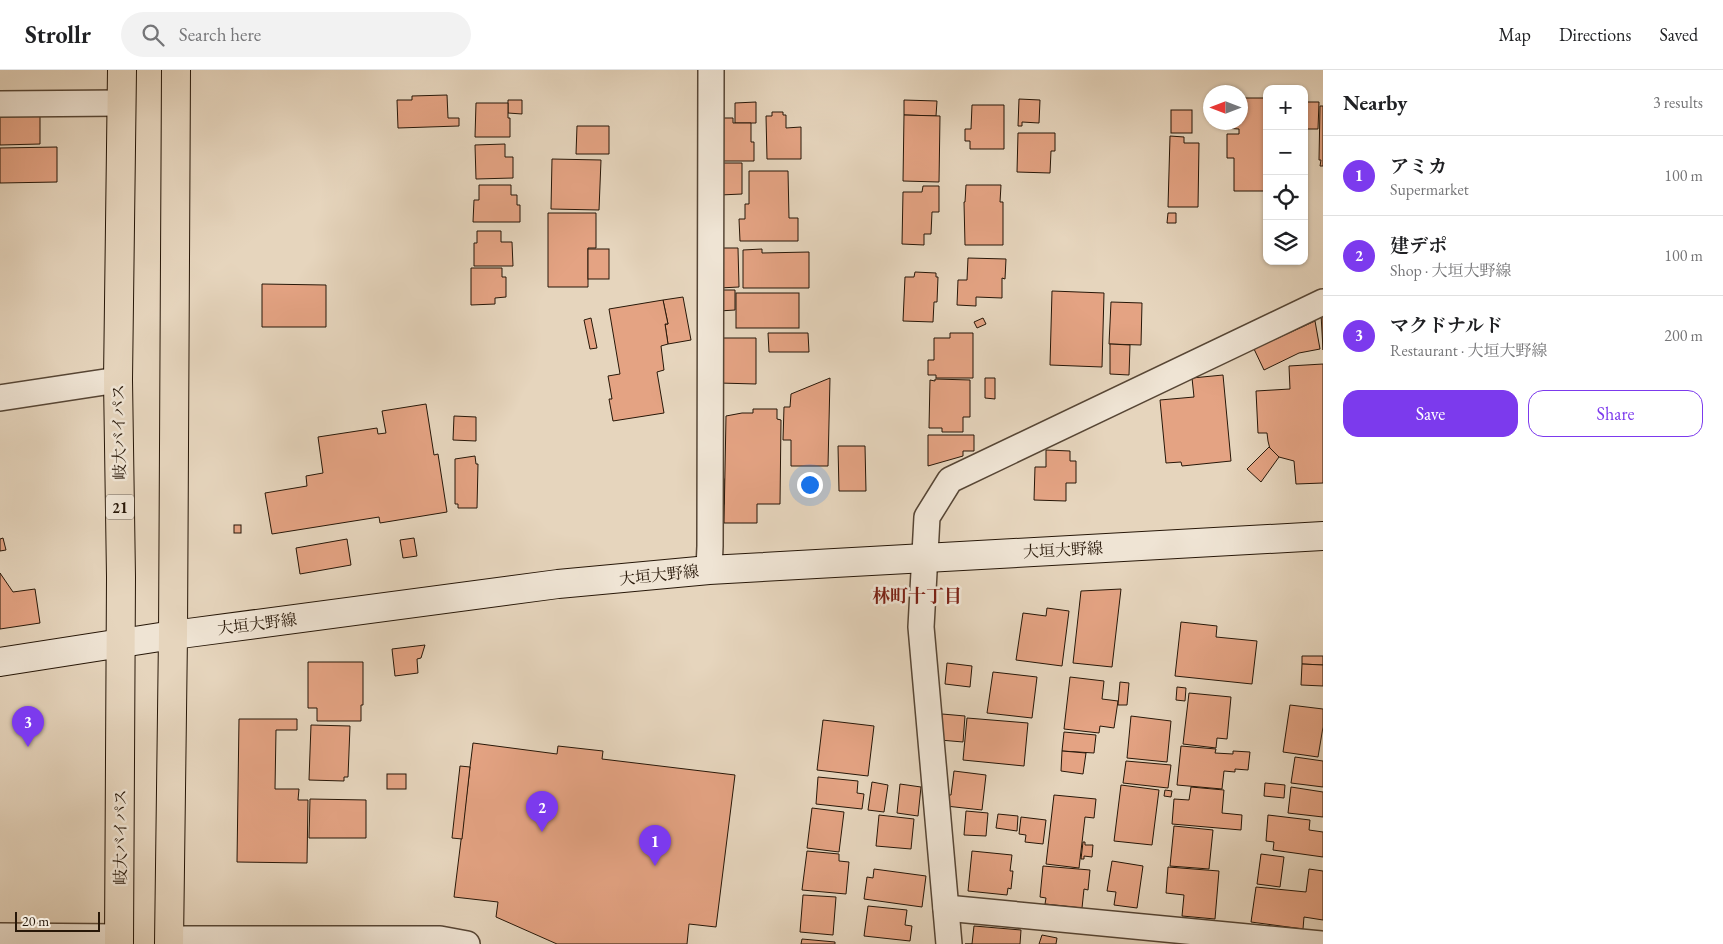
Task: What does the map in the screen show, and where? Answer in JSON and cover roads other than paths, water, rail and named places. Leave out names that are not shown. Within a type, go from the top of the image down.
[{"type":"highway","name":"岐大バイパス","points":[[119,941],[120,642],[118,380],[120,103],[122,70]]},
{"type":"highway","points":[[169,941],[173,635],[176,70]]},
{"type":"main road","name":"大垣大野線","points":[[0,662],[120,642],[558,584],[709,570],[1323,536]]},
{"type":"street","points":[[709,570],[711,70]]},
{"type":"street","points":[[0,104],[120,103]]},
{"type":"street","points":[[949,944],[921,627],[927,516],[950,480],[1323,302]]},
{"type":"street","points":[[0,398],[118,380]]},
{"type":"street","points":[[946,908],[1177,937],[1322,944]]},
{"type":"street","points":[[0,936],[119,941]]},
{"type":"street","points":[[169,941],[440,939],[467,944]]},
{"type":"place","name":"マクドナルド","points":[[28,747]]},
{"type":"place","name":"建デポ","points":[[542,832]]},
{"type":"place","name":"アミカ","points":[[655,866]]},
{"type":"district","name":"林町十丁目","points":[[917,595]]}]
